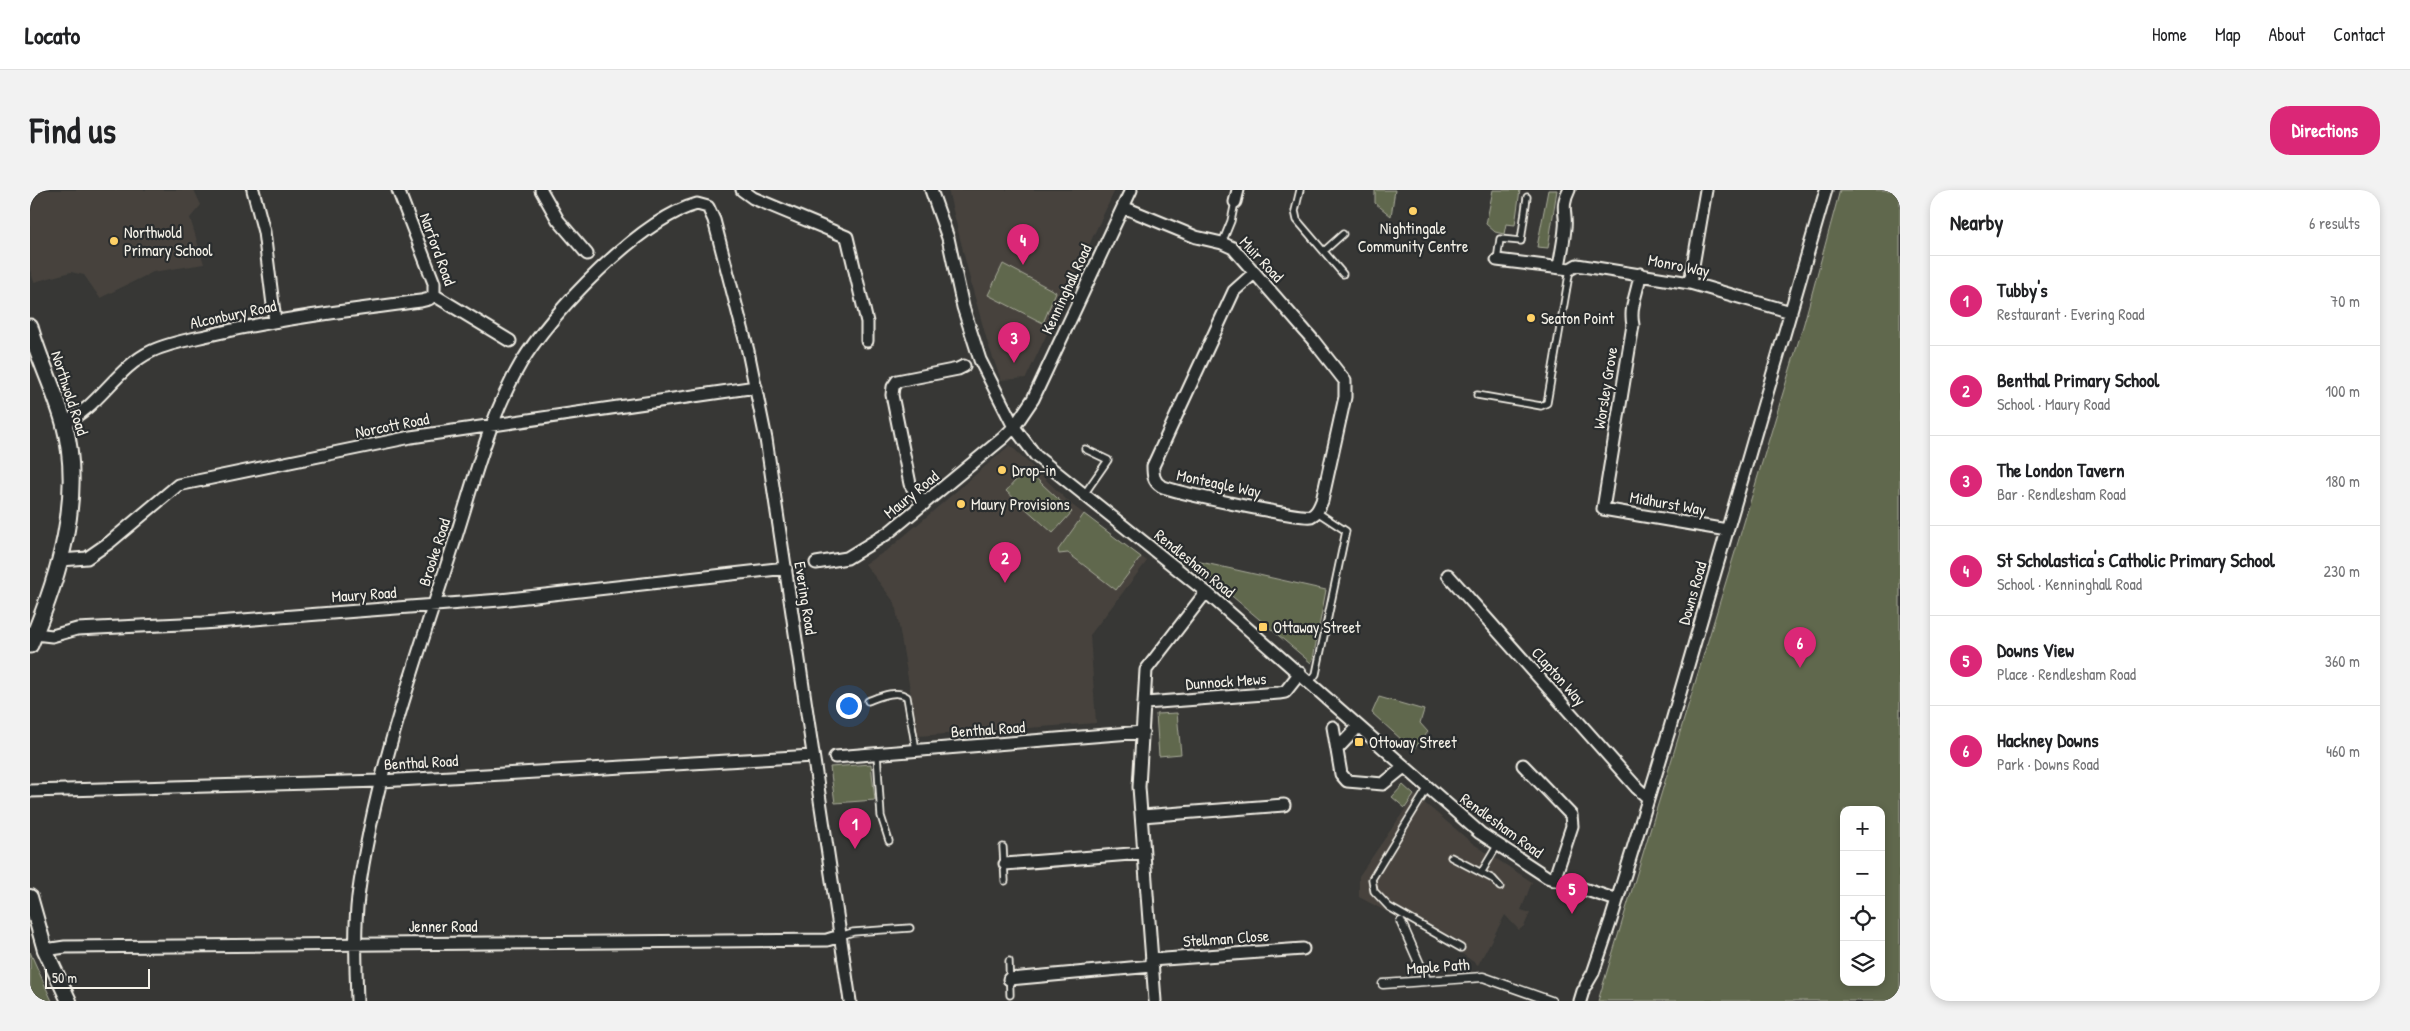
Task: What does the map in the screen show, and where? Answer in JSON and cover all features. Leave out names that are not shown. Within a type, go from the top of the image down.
[{"type":"main road","name":"Northwold Road","points":[[30,327],[64,423],[70,449],[71,473],[61,560],[34,629]]},
{"type":"street","points":[[253,190],[264,232],[276,320]]},
{"type":"street","name":"Narford Road","points":[[398,190],[434,283],[434,295],[510,341]]},
{"type":"street","points":[[542,190],[558,220],[587,254]]},
{"type":"street","points":[[742,190],[753,198],[847,237],[867,322],[867,341]]},
{"type":"street","name":"Kenninghall Road","points":[[1014,427],[1033,399],[1131,190]]},
{"type":"street","points":[[1235,202],[1238,190]]},
{"type":"street","points":[[1565,268],[1566,225],[1563,213],[1565,198],[1569,190]]},
{"type":"street","points":[[1690,283],[1706,190]]},
{"type":"street","name":"Downs Road","points":[[1583,992],[1593,973],[1648,798],[1826,190]]},
{"type":"street","name":"Rendlesham Road","points":[[932,191],[948,238],[971,336],[987,376],[1014,427],[1036,456],[1083,496],[1206,592],[1300,673],[1427,789],[1497,846],[1554,880],[1617,900]]},
{"type":"street","name":"Brooke Road","points":[[356,1001],[358,898],[374,805],[434,605],[493,424],[508,387],[528,353],[554,320],[600,270],[662,220],[690,206],[697,204],[705,206]]},
{"type":"street","name":"Evering Road","points":[[705,206],[709,209],[714,220],[756,387],[786,568],[812,756],[850,1001]]},
{"type":"street","name":"Muir Road","points":[[1123,206],[1196,237],[1222,243],[1233,248],[1345,381],[1345,398],[1322,501],[1317,512]]},
{"type":"street","name":"Monro Way","points":[[1497,260],[1565,268],[1577,265],[1640,274],[1690,283],[1791,312]]},
{"type":"street","name":"Monteagle Way","points":[[1254,273],[1234,291],[1153,466],[1153,477],[1159,485],[1175,490],[1296,515],[1310,516],[1317,512]]},
{"type":"street","name":"Worsley Grove","points":[[1603,509],[1628,343],[1633,324],[1632,308],[1634,298],[1638,294],[1640,274]]},
{"type":"street","name":"Alconbury Road","points":[[64,423],[86,410],[129,366],[153,351],[176,343],[276,320],[421,302],[434,295]]},
{"type":"street","points":[[924,504],[910,484],[892,395],[893,387],[897,381],[958,369],[964,366]]},
{"type":"street","name":"Norcott Road","points":[[61,560],[87,558],[110,542],[178,485],[411,437],[756,387]]},
{"type":"street","name":"Maury Road","points":[[816,563],[847,558],[888,533],[1014,427]]},
{"type":"street","name":"Midhurst Way","points":[[1603,509],[1727,530]]},
{"type":"street","name":"Maury Road","points":[[34,629],[52,636],[77,629],[434,605],[786,568]]},
{"type":"street","name":"Clapton Way","points":[[1448,575],[1636,788],[1648,798]]},
{"type":"street","points":[[1155,1001],[1139,764],[1143,732],[1146,670],[1206,592]]},
{"type":"street","name":"Dunnock Mews","points":[[1144,703],[1285,692],[1300,673]]},
{"type":"street","points":[[1333,727],[1342,774],[1347,782],[1383,784],[1404,767]]},
{"type":"street","points":[[1338,748],[1358,727]]},
{"type":"street","name":"Benthal Road","points":[[835,757],[1143,732]]},
{"type":"street","name":"Benthal Road","points":[[30,791],[381,781],[812,756]]},
{"type":"street","name":"Rendlesham Road","points":[[1523,765],[1571,815],[1572,826],[1554,880]]},
{"type":"street","points":[[1142,816],[1284,805]]},
{"type":"street","points":[[1005,864],[1144,853]]},
{"type":"street","points":[[30,897],[45,950],[69,1001]]},
{"type":"street","points":[[1401,922],[1427,981]]},
{"type":"street","name":"Jenner Road","points":[[45,950],[65,947],[356,943],[818,940],[840,936]]},
{"type":"street","name":"Stellman Close","points":[[1009,978],[1303,949]]},
{"type":"street","name":"Maple Path","points":[[1383,984],[1483,977],[1551,1001]]},
{"type":"lane","points":[[1300,190],[1296,217],[1343,274]]},
{"type":"lane","points":[[1497,260],[1500,239],[1521,241],[1528,197]]},
{"type":"lane","points":[[1222,243],[1231,220],[1235,202]]},
{"type":"lane","points":[[1324,251],[1343,234]]},
{"type":"lane","points":[[1477,395],[1541,406],[1547,403],[1565,268]]},
{"type":"lane","points":[[1083,496],[1108,460],[1085,449]]},
{"type":"lane","points":[[1310,682],[1316,674],[1346,531],[1317,512]]},
{"type":"lane","points":[[868,701],[894,694],[903,694],[907,697],[916,750]]},
{"type":"lane","points":[[877,754],[881,816],[889,842]]},
{"type":"lane","points":[[1427,789],[1372,879],[1374,891],[1389,907],[1461,948]]},
{"type":"lane","points":[[1481,873],[1497,846]]},
{"type":"lane","points":[[1003,847],[1005,881]]},
{"type":"lane","points":[[1450,857],[1493,879],[1500,888]]},
{"type":"lane","points":[[840,936],[853,932],[910,928]]},
{"type":"lane","points":[[1008,962],[1010,995]]},
{"type":"shaded area","name":"Northwold Primary School","points":[[42,190],[194,190],[201,205],[190,218],[204,264],[153,272],[100,298],[84,275],[71,272],[34,282],[30,270],[30,213],[34,200]]},
{"type":"shaded area","points":[[948,190],[1115,190],[1026,378],[1001,380],[988,344],[972,287]]},
{"type":"shaded area","points":[[1010,445],[1072,505],[1147,561],[1090,635],[1096,723],[918,736],[895,603],[865,564],[889,549]]},
{"type":"shaded area","points":[[1415,795],[1472,843],[1532,882],[1521,910],[1530,913],[1524,926],[1519,930],[1505,915],[1478,965],[1448,944],[1359,897],[1359,876]]},
{"type":"green space","points":[[1375,190],[1395,190],[1391,216],[1375,203]]},
{"type":"green space","points":[[1493,190],[1520,190],[1515,225],[1506,224],[1504,234],[1495,232],[1486,224]]},
{"type":"green space","points":[[1548,190],[1557,190],[1548,248],[1537,247]]},
{"type":"green space","points":[[1840,190],[1900,190],[1900,1001],[1598,1001],[1804,323]]},
{"type":"green space","points":[[1003,264],[1056,292],[1043,323],[988,295]]},
{"type":"green space","points":[[1026,469],[1072,512],[1053,533],[1006,491]]},
{"type":"green space","points":[[1084,514],[1141,557],[1116,590],[1068,553],[1059,554],[1058,550]]},
{"type":"green space","points":[[1196,561],[1326,590],[1311,663],[1194,564]]},
{"type":"green space","points":[[1379,697],[1424,710],[1420,723],[1428,732],[1413,750],[1372,713]]},
{"type":"green space","points":[[1177,713],[1181,754],[1159,756],[1156,714]]},
{"type":"green space","points":[[871,764],[875,800],[835,803],[830,767]]},
{"type":"green space","points":[[1403,785],[1414,795],[1405,808],[1392,797]]},
{"type":"green space","points":[[30,952],[52,1001],[30,1001]]},
{"type":"place","name":"Nightingale Community Centre","points":[[1413,211]]},
{"type":"place","name":"Northwold Primary School","points":[[114,241]]},
{"type":"place","name":"St Scholastica's Catholic Primary School","points":[[1023,265]]},
{"type":"place","name":"Seaton Point","points":[[1531,318]]},
{"type":"place","name":"The London Tavern","points":[[1014,363]]},
{"type":"place","name":"Drop-in","points":[[1002,470]]},
{"type":"place","name":"Maury Provisions","points":[[961,504]]},
{"type":"place","name":"Benthal Primary School","points":[[1005,583]]},
{"type":"place","name":"Ottaway Street","points":[[1263,627]]},
{"type":"place","name":"Hackney Downs","points":[[1800,668]]},
{"type":"place","name":"Ottoway Street","points":[[1359,742]]},
{"type":"place","name":"Tubby's","points":[[855,849]]},
{"type":"place","name":"Downs View","points":[[1572,914]]}]
